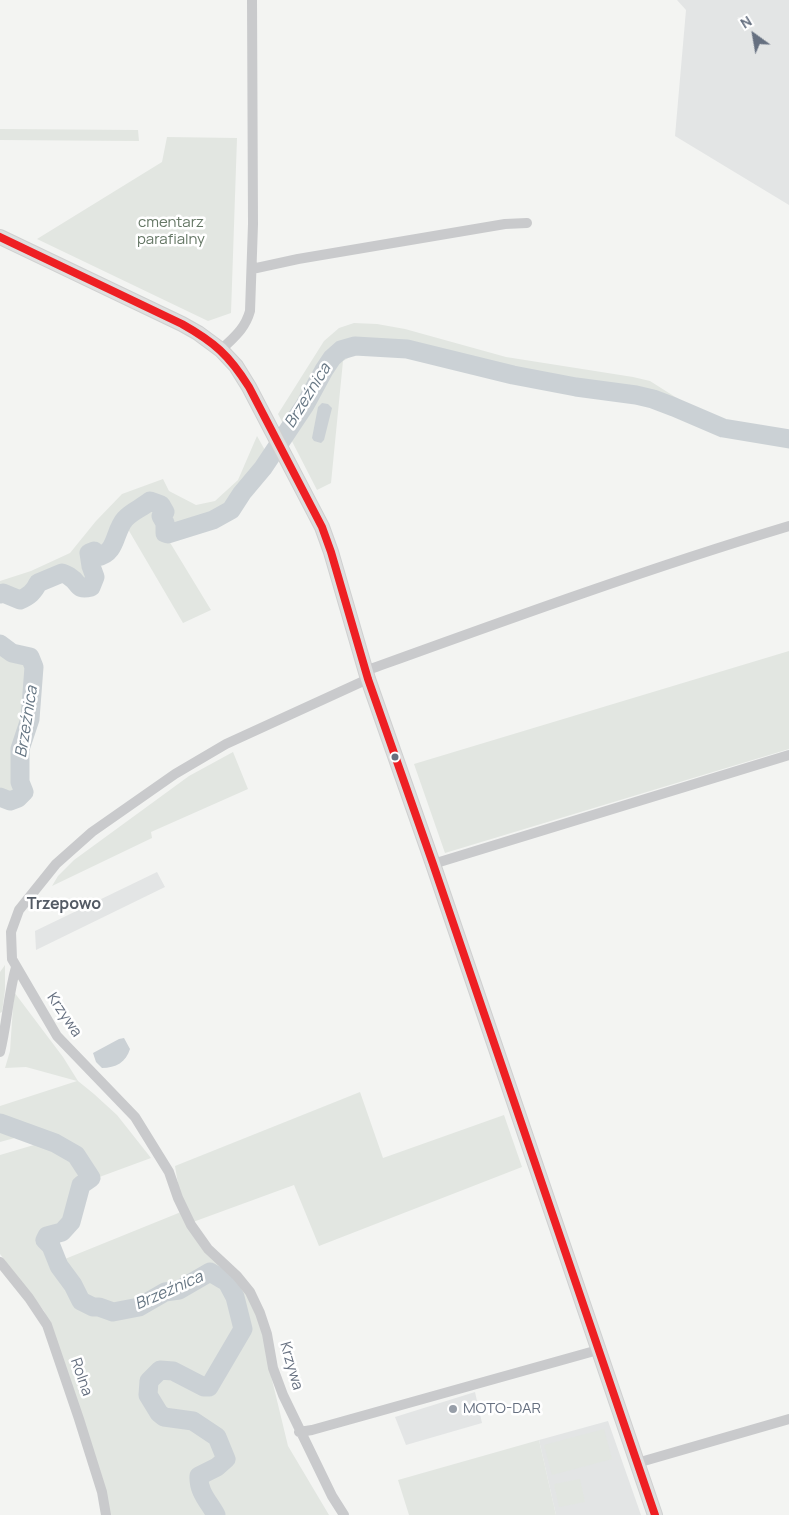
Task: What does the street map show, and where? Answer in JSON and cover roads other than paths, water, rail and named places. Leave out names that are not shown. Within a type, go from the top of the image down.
[{"type":"street","points":[[221,350],[247,322],[250,311],[252,269],[252,0]]},
{"type":"street","points":[[252,269],[298,259],[505,224],[527,223]]},
{"type":"street","points":[[0,237],[182,324],[221,350],[240,373],[322,527],[367,675],[655,1515]]},
{"type":"street","name":"Krzywa","points":[[344,1515],[332,1496],[283,1396],[273,1368],[267,1334],[250,1292],[237,1276],[208,1249],[192,1225],[178,1198],[169,1172],[135,1117],[57,1036],[16,967],[12,959],[11,932],[19,910],[56,864],[92,832],[175,774],[226,744],[367,675],[524,613],[640,573],[789,526]]},
{"type":"street","points":[[433,864],[789,755]]},
{"type":"street","points":[[0,1052],[5,1033],[12,980],[16,967]]},
{"type":"street","name":"Rolna","points":[[0,1262],[29,1298],[47,1325],[100,1483],[106,1515]]},
{"type":"street","points":[[300,1432],[598,1350]]},
{"type":"street","points":[[637,1463],[789,1419]]},
{"type":"waterway","name":"Brzeźnica","points":[[0,594],[3,593],[20,600],[31,593],[38,583],[62,573],[73,579],[80,587],[91,587],[95,577],[89,553],[94,551],[97,557],[108,551],[112,547],[121,524],[125,519],[150,501],[161,505],[165,512],[161,516],[165,523],[165,533],[168,534],[213,520],[231,510],[242,493],[263,468],[305,405],[332,358],[341,350],[355,346],[407,349],[513,375],[576,387],[636,395],[653,399],[723,428],[789,439]]},
{"type":"waterway","name":"Brzeźnica","points":[[0,644],[12,653],[30,657],[34,667],[30,719],[20,749],[20,782],[24,792],[18,798],[10,801],[0,797]]},
{"type":"waterway","name":"Brzeźnica","points":[[0,1123],[55,1143],[76,1155],[91,1178],[81,1185],[71,1222],[62,1232],[47,1236],[45,1240],[51,1246],[59,1266],[73,1285],[81,1301],[93,1307],[113,1312],[139,1307],[165,1292],[179,1290],[210,1272],[227,1282],[235,1297],[243,1329],[209,1387],[204,1387],[173,1371],[160,1370],[149,1381],[148,1395],[159,1413],[164,1417],[193,1421],[217,1437],[226,1459],[217,1467],[199,1476],[202,1492],[216,1515]]},
{"type":"place","name":"MOTO-DAR","points":[[453,1409]]},
{"type":"district","name":"Trzepowo","points":[[64,905]]},
{"type":"park label","name":"cmentarz parafialny","points":[[171,232]]}]
